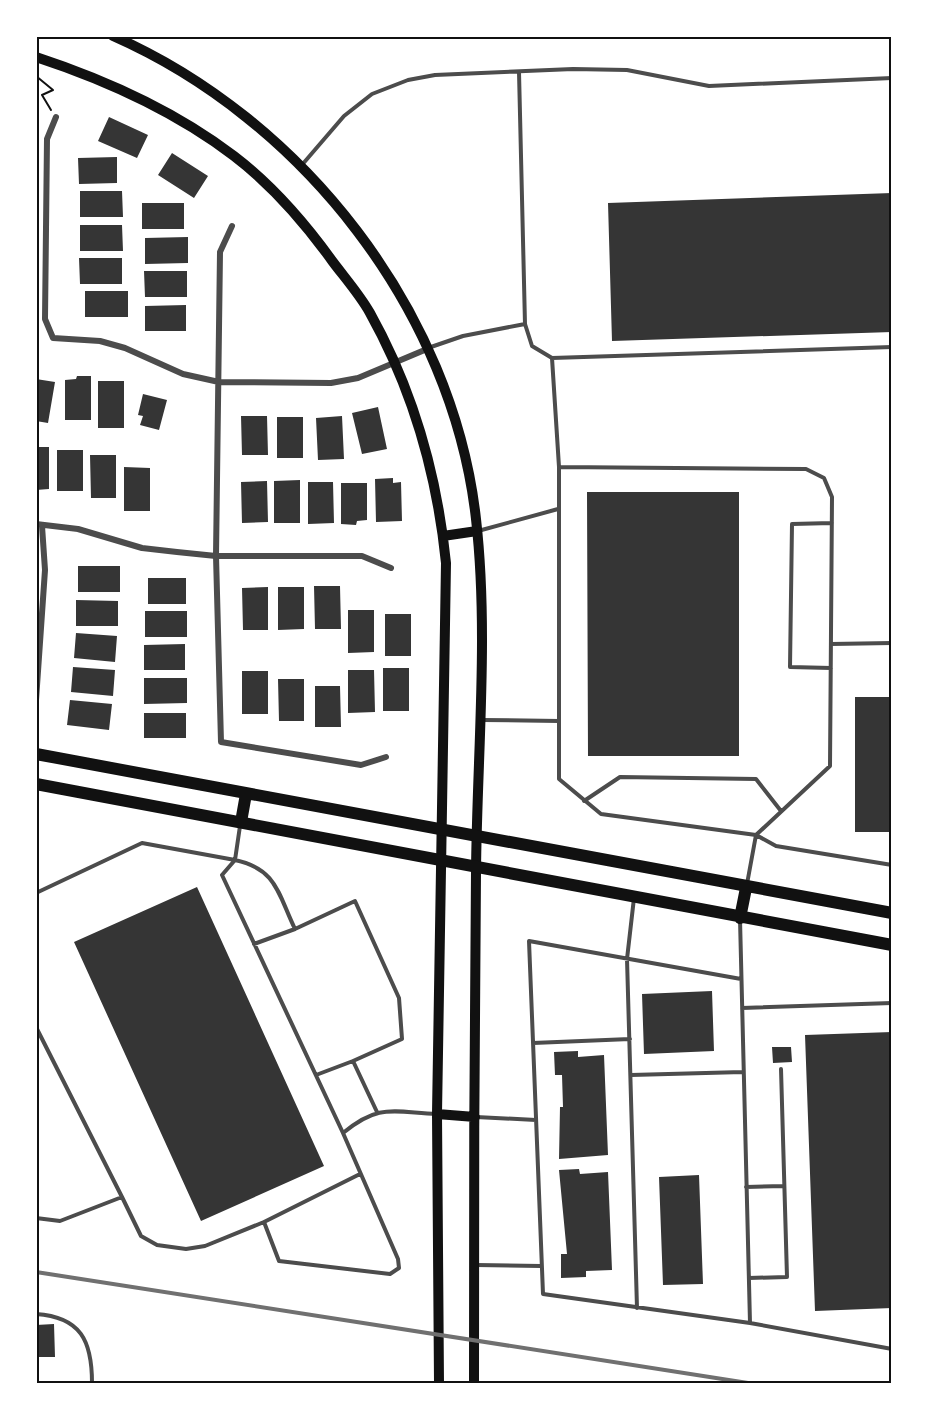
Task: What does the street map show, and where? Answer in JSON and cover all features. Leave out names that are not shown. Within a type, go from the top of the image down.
[{"type":"main road","points":[[113,36],[189,75],[260,126],[301,166],[386,272],[411,314],[456,423],[467,466],[481,573],[476,868],[474,1383]]},
{"type":"main road","points":[[36,57],[82,72],[141,98],[235,156],[278,196],[315,237],[369,311],[413,404],[429,455],[440,506],[446,563],[437,1114],[439,1383]]},
{"type":"main road","points":[[443,536],[477,531]]},
{"type":"main road","points":[[36,754],[746,888],[892,913]]},
{"type":"main road","points":[[36,784],[892,945]]},
{"type":"main road","points":[[241,822],[246,794]]},
{"type":"main road","points":[[740,918],[746,888]]},
{"type":"main road","points":[[437,1114],[475,1117]]},
{"type":"street","points":[[56,117],[47,139],[45,319],[53,338],[100,341],[125,348],[183,374],[219,382],[331,383],[358,378],[396,364],[427,349]]},
{"type":"street","points":[[232,226],[220,252],[216,556],[221,742],[361,765],[386,758]]},
{"type":"street","points":[[36,700],[45,570],[39,525],[78,529],[142,548],[216,556],[362,556],[391,568]]},
{"type":"lane","points":[[301,166],[344,116],[372,94],[408,80],[435,75],[627,70],[709,86],[892,78]]},
{"type":"lane","points":[[519,72],[525,324],[532,346],[552,358],[892,348]]},
{"type":"lane","points":[[427,349],[474,333],[525,324]]},
{"type":"lane","points":[[552,358],[559,467],[559,779],[601,814],[756,835],[776,846],[892,865]]},
{"type":"lane","points":[[559,467],[806,469],[824,478],[832,497],[830,766],[756,835],[746,888]]},
{"type":"lane","points":[[477,531],[558,509]]},
{"type":"lane","points":[[831,668],[790,667],[792,524],[832,523]]},
{"type":"lane","points":[[831,644],[892,643]]},
{"type":"lane","points":[[479,720],[559,721]]},
{"type":"lane","points":[[584,801],[620,777],[756,779],[781,811]]},
{"type":"lane","points":[[241,822],[235,860],[222,875],[343,1133],[398,1259],[397,1272],[390,1274],[279,1261],[264,1222]]},
{"type":"lane","points":[[36,893],[142,843],[254,864],[269,874],[295,929]]},
{"type":"lane","points":[[634,898],[627,959],[637,1308]]},
{"type":"lane","points":[[254,944],[295,929],[354,901],[399,999],[402,1039],[316,1075]]},
{"type":"lane","points":[[740,918],[750,1323]]},
{"type":"lane","points":[[741,980],[529,941],[543,1294],[750,1323],[892,1349]]},
{"type":"lane","points":[[742,1008],[892,1003]]},
{"type":"lane","points":[[36,1027],[141,1236],[156,1245],[186,1249],[205,1246],[264,1222],[360,1174]]},
{"type":"lane","points":[[533,1043],[630,1040]]},
{"type":"lane","points":[[353,1061],[377,1112]]},
{"type":"lane","points":[[749,1278],[787,1277],[781,1069]]},
{"type":"lane","points":[[631,1075],[743,1072]]},
{"type":"lane","points":[[343,1133],[360,1119],[377,1112],[437,1114]]},
{"type":"lane","points":[[475,1117],[536,1120]]},
{"type":"lane","points":[[746,1187],[784,1186]]},
{"type":"lane","points":[[36,1218],[60,1221],[122,1197]]},
{"type":"lane","points":[[474,1265],[541,1266]]},
{"type":"lane","points":[[36,1314],[67,1320],[79,1330],[89,1350],[92,1383]]},
{"type":"path","points":[[36,76],[52,90],[42,95],[56,117]]},
{"type":"building","points":[[109,117],[148,135],[137,158],[98,141]]},
{"type":"building","points":[[172,153],[208,176],[194,198],[158,175]]},
{"type":"building","points":[[117,157],[117,183],[79,184],[78,158]]},
{"type":"building","points":[[80,191],[122,191],[123,217],[80,217]]},
{"type":"building","points":[[892,193],[892,332],[612,341],[608,203]]},
{"type":"building","points":[[142,203],[184,203],[184,229],[142,229]]},
{"type":"building","points":[[80,225],[122,225],[123,251],[80,251]]},
{"type":"building","points":[[188,237],[188,263],[145,264],[145,238]]},
{"type":"building","points":[[79,258],[122,258],[122,284],[80,284]]},
{"type":"building","points":[[144,271],[187,271],[187,297],[145,297]]},
{"type":"building","points":[[85,291],[128,291],[128,317],[85,317]]},
{"type":"building","points":[[186,305],[186,331],[145,331],[145,306]]},
{"type":"building","points":[[77,376],[91,376],[91,420],[65,420],[65,380],[76,379]]},
{"type":"building","points":[[36,379],[55,382],[48,423],[36,421]]},
{"type":"building","points":[[98,381],[124,381],[124,428],[98,428]]},
{"type":"building","points":[[143,394],[167,400],[159,430],[140,425],[143,416],[138,415]]},
{"type":"building","points":[[378,407],[387,449],[362,454],[352,413]]},
{"type":"building","points":[[241,416],[267,416],[268,455],[242,455]]},
{"type":"building","points":[[342,416],[344,459],[318,460],[316,418]]},
{"type":"building","points":[[277,417],[303,417],[303,458],[277,458]]},
{"type":"building","points":[[36,447],[49,447],[49,489],[36,490]]},
{"type":"building","points":[[57,450],[83,450],[83,491],[57,491]]},
{"type":"building","points":[[90,455],[116,455],[116,498],[91,498]]},
{"type":"building","points":[[124,467],[150,468],[150,511],[124,511]]},
{"type":"building","points":[[393,478],[393,483],[401,482],[402,521],[376,522],[375,479]]},
{"type":"building","points":[[300,480],[300,523],[274,523],[274,481]]},
{"type":"building","points":[[267,481],[268,522],[242,523],[241,482]]},
{"type":"building","points":[[308,482],[333,482],[334,523],[308,524]]},
{"type":"building","points":[[341,483],[367,483],[367,520],[357,521],[356,525],[341,524]]},
{"type":"building","points":[[587,492],[739,492],[739,756],[588,756]]},
{"type":"building","points":[[78,566],[120,566],[120,592],[78,592]]},
{"type":"building","points":[[148,578],[186,578],[186,604],[148,604]]},
{"type":"building","points":[[314,586],[340,586],[341,629],[315,629]]},
{"type":"building","points":[[268,587],[268,630],[243,630],[242,588]]},
{"type":"building","points":[[278,587],[304,587],[304,629],[278,630]]},
{"type":"building","points":[[76,600],[118,601],[118,626],[76,626]]},
{"type":"building","points":[[348,610],[374,610],[374,652],[348,653]]},
{"type":"building","points":[[145,611],[187,611],[187,637],[145,637]]},
{"type":"building","points":[[385,614],[411,614],[411,656],[385,656]]},
{"type":"building","points":[[76,633],[117,636],[115,662],[74,658]]},
{"type":"building","points":[[185,644],[185,670],[144,670],[144,645]]},
{"type":"building","points":[[73,667],[115,670],[113,696],[71,692]]},
{"type":"building","points":[[383,668],[409,668],[409,711],[383,711]]},
{"type":"building","points":[[348,670],[374,670],[375,712],[348,713]]},
{"type":"building","points":[[242,671],[268,671],[268,714],[242,714]]},
{"type":"building","points":[[144,678],[187,678],[187,703],[144,704]]},
{"type":"building","points":[[278,679],[304,679],[304,721],[279,721]]},
{"type":"building","points":[[315,686],[340,686],[341,727],[315,727]]},
{"type":"building","points":[[855,697],[892,697],[892,832],[855,832]]},
{"type":"building","points":[[70,700],[112,704],[109,730],[67,725]]},
{"type":"building","points":[[144,713],[186,713],[186,738],[144,738]]},
{"type":"building","points":[[197,887],[324,1166],[201,1221],[74,942]]},
{"type":"building","points":[[712,991],[714,1051],[644,1054],[642,994]]},
{"type":"building","points":[[892,1032],[892,1308],[815,1311],[805,1035]]},
{"type":"building","points":[[772,1047],[791,1047],[792,1062],[773,1063]]},
{"type":"building","points":[[578,1051],[578,1057],[604,1055],[608,1155],[559,1159],[560,1107],[563,1107],[562,1075],[555,1075],[554,1052]]},
{"type":"building","points":[[579,1169],[580,1174],[608,1172],[612,1270],[586,1271],[586,1277],[561,1278],[561,1254],[567,1254],[559,1170]]},
{"type":"building","points":[[699,1175],[703,1284],[663,1285],[659,1177]]},
{"type":"building","points":[[54,1324],[55,1357],[36,1357],[36,1325]]},
{"type":"railway","points":[[36,1272],[748,1383]]}]
